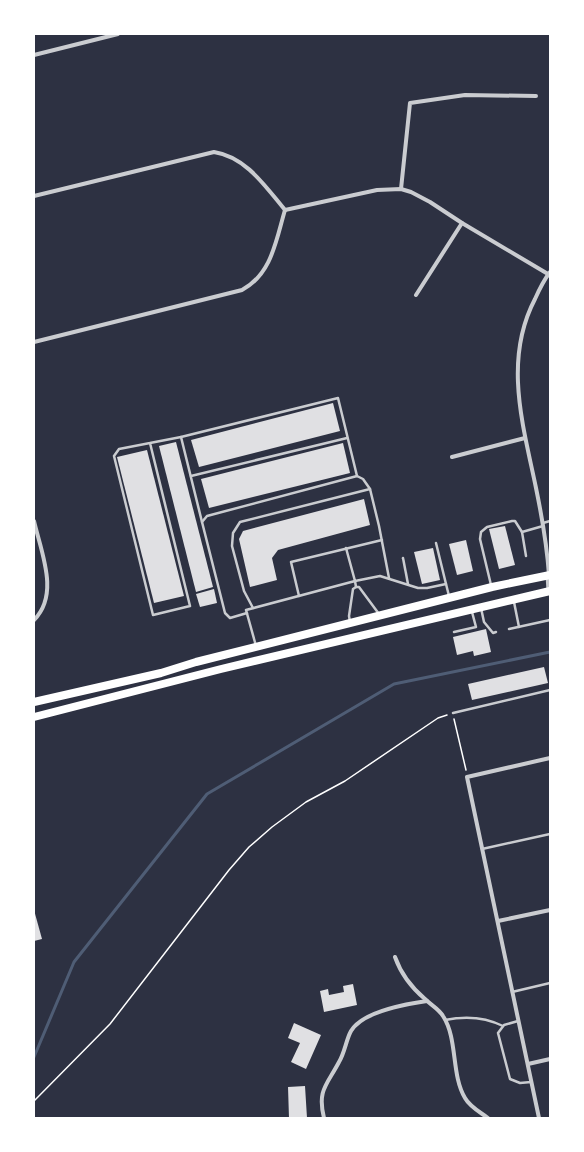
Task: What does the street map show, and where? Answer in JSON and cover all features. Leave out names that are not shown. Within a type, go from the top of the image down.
[{"type":"main road","points":[[34,702],[161,673],[256,647],[450,598],[549,575]]},
{"type":"main road","points":[[34,717],[221,669],[550,591]]},
{"type":"street","points":[[34,55],[118,34]]},
{"type":"street","points":[[400,189],[410,103],[464,95],[536,96]]},
{"type":"street","points":[[34,196],[214,152],[232,157],[241,162],[285,210]]},
{"type":"street","points":[[285,210],[377,190],[400,189],[411,192],[430,202],[462,223],[549,273],[531,306],[518,350],[517,394],[543,524],[550,591]]},
{"type":"street","points":[[34,342],[246,288],[256,281],[266,268],[285,210]]},
{"type":"street","points":[[416,295],[462,223]]},
{"type":"street","points":[[452,457],[525,438]]},
{"type":"street","points":[[34,521],[48,590],[44,607],[34,620]]},
{"type":"street","points":[[539,1118],[467,777],[550,758]]},
{"type":"street","points":[[498,921],[550,910]]},
{"type":"street","points":[[395,957],[399,967],[408,980],[445,1020],[452,1043],[463,1094],[472,1107],[488,1118]]},
{"type":"street","points":[[324,1118],[321,1093],[340,1061],[352,1029],[361,1021],[377,1013],[408,1004],[427,1001]]},
{"type":"street","points":[[528,1064],[550,1059]]},
{"type":"lane","points":[[150,443],[190,606],[153,615],[114,456],[119,449],[150,443],[181,437],[338,398],[357,476]]},
{"type":"lane","points":[[181,437],[225,613],[230,618],[248,614]]},
{"type":"lane","points":[[191,476],[347,438]]},
{"type":"lane","points":[[202,522],[208,516],[357,476],[363,479],[370,489],[389,578]]},
{"type":"lane","points":[[253,608],[244,590],[232,546],[233,533],[240,522],[370,489]]},
{"type":"lane","points":[[492,588],[480,539],[481,532],[487,527],[515,521],[522,532],[526,556]]},
{"type":"lane","points":[[522,532],[550,521]]},
{"type":"lane","points":[[299,596],[291,562],[382,540]]},
{"type":"lane","points":[[436,543],[450,598]]},
{"type":"lane","points":[[346,548],[356,587],[353,589],[349,616],[350,624]]},
{"type":"lane","points":[[404,558],[408,584]]},
{"type":"lane","points":[[256,647],[246,610],[355,581],[380,576],[418,588],[427,588],[446,584]]},
{"type":"lane","points":[[356,587],[360,588],[380,616]]},
{"type":"lane","points":[[513,600],[519,627]]},
{"type":"lane","points":[[481,607],[484,622],[492,633],[496,632]]},
{"type":"lane","points":[[454,632],[476,627],[472,610]]},
{"type":"lane","points":[[509,629],[550,620]]},
{"type":"lane","points":[[453,713],[550,690]]},
{"type":"lane","points":[[482,849],[550,834]]},
{"type":"lane","points":[[512,992],[550,983]]},
{"type":"lane","points":[[445,1020],[474,1018],[489,1020],[503,1026]]},
{"type":"lane","points":[[519,1021],[503,1026],[498,1033],[510,1079],[520,1083],[531,1082]]},
{"type":"path","points":[[34,1101],[110,1024],[229,870],[249,847],[272,827],[306,802],[345,781],[438,718],[453,713],[467,777]]},
{"type":"building","points":[[333,403],[340,431],[199,467],[191,440]]},
{"type":"building","points":[[176,442],[213,587],[196,592],[159,446]]},
{"type":"building","points":[[343,443],[350,473],[209,508],[201,479]]},
{"type":"building","points":[[147,450],[184,596],[154,603],[117,457]]},
{"type":"building","points":[[364,499],[370,525],[278,550],[272,558],[277,580],[250,587],[239,539],[243,531]]},
{"type":"building","points":[[505,526],[515,565],[499,569],[489,529]]},
{"type":"building","points":[[466,540],[473,571],[457,575],[449,544]]},
{"type":"building","points":[[433,548],[440,580],[422,584],[414,552]]},
{"type":"building","points":[[214,589],[217,603],[200,607],[196,594]]},
{"type":"building","points":[[486,629],[491,652],[474,656],[473,651],[457,655],[453,637]]},
{"type":"building","points":[[544,667],[548,683],[472,700],[468,684]]},
{"type":"building","points":[[34,910],[42,939],[34,941]]},
{"type":"building","points":[[353,984],[357,1005],[324,1012],[320,991],[328,989],[329,995],[344,992],[343,986]]},
{"type":"building","points":[[294,1023],[321,1035],[306,1069],[291,1062],[300,1043],[288,1038]]},
{"type":"building","points":[[305,1086],[307,1118],[289,1118],[288,1087]]},
{"type":"waterway","points":[[34,1057],[74,962],[207,794],[394,684],[550,652]]}]
